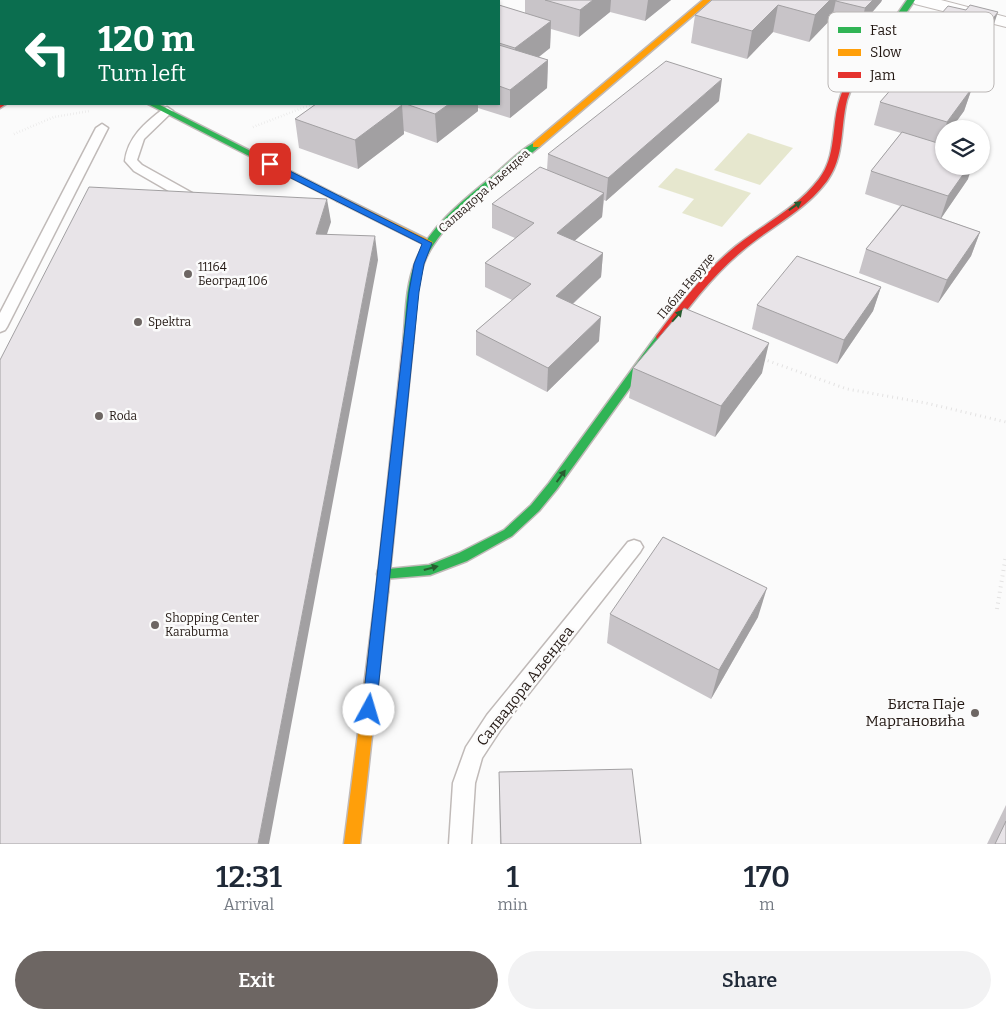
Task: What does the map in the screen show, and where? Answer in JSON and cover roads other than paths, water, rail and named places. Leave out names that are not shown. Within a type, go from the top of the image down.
[{"type":"street","name":"Салвадора Аљендеа","points":[[352,844],[414,292],[419,264],[428,243],[483,190],[706,0]]},
{"type":"street","name":"Пабла Неруде","points":[[903,12],[911,0]]},
{"type":"street","points":[[921,0],[967,12]]},
{"type":"street","name":"Пабла Неруде","points":[[383,574],[430,570],[462,557],[508,532],[535,508],[671,324],[726,260],[766,227],[804,200],[824,179],[832,165],[837,150],[842,102],[845,92]]},
{"type":"street","points":[[154,105],[428,243]]},
{"type":"lane","points":[[166,111],[141,133],[131,155],[131,160],[138,168],[210,209]]},
{"type":"lane","points":[[0,327],[102,128]]},
{"type":"lane","name":"Салвадора Аљендеа","points":[[460,844],[464,783],[473,754],[494,722],[634,547]]},
{"type":"place","name":"11164 Београд 106","points":[[188,274]]},
{"type":"place","name":"Spektra","points":[[138,322]]},
{"type":"place","name":"Roda","points":[[99,416]]},
{"type":"place","name":"Shopping Center Karaburma","points":[[155,625]]},
{"type":"place","name":"Биста Паје Маргановића","points":[[975,713]]}]
